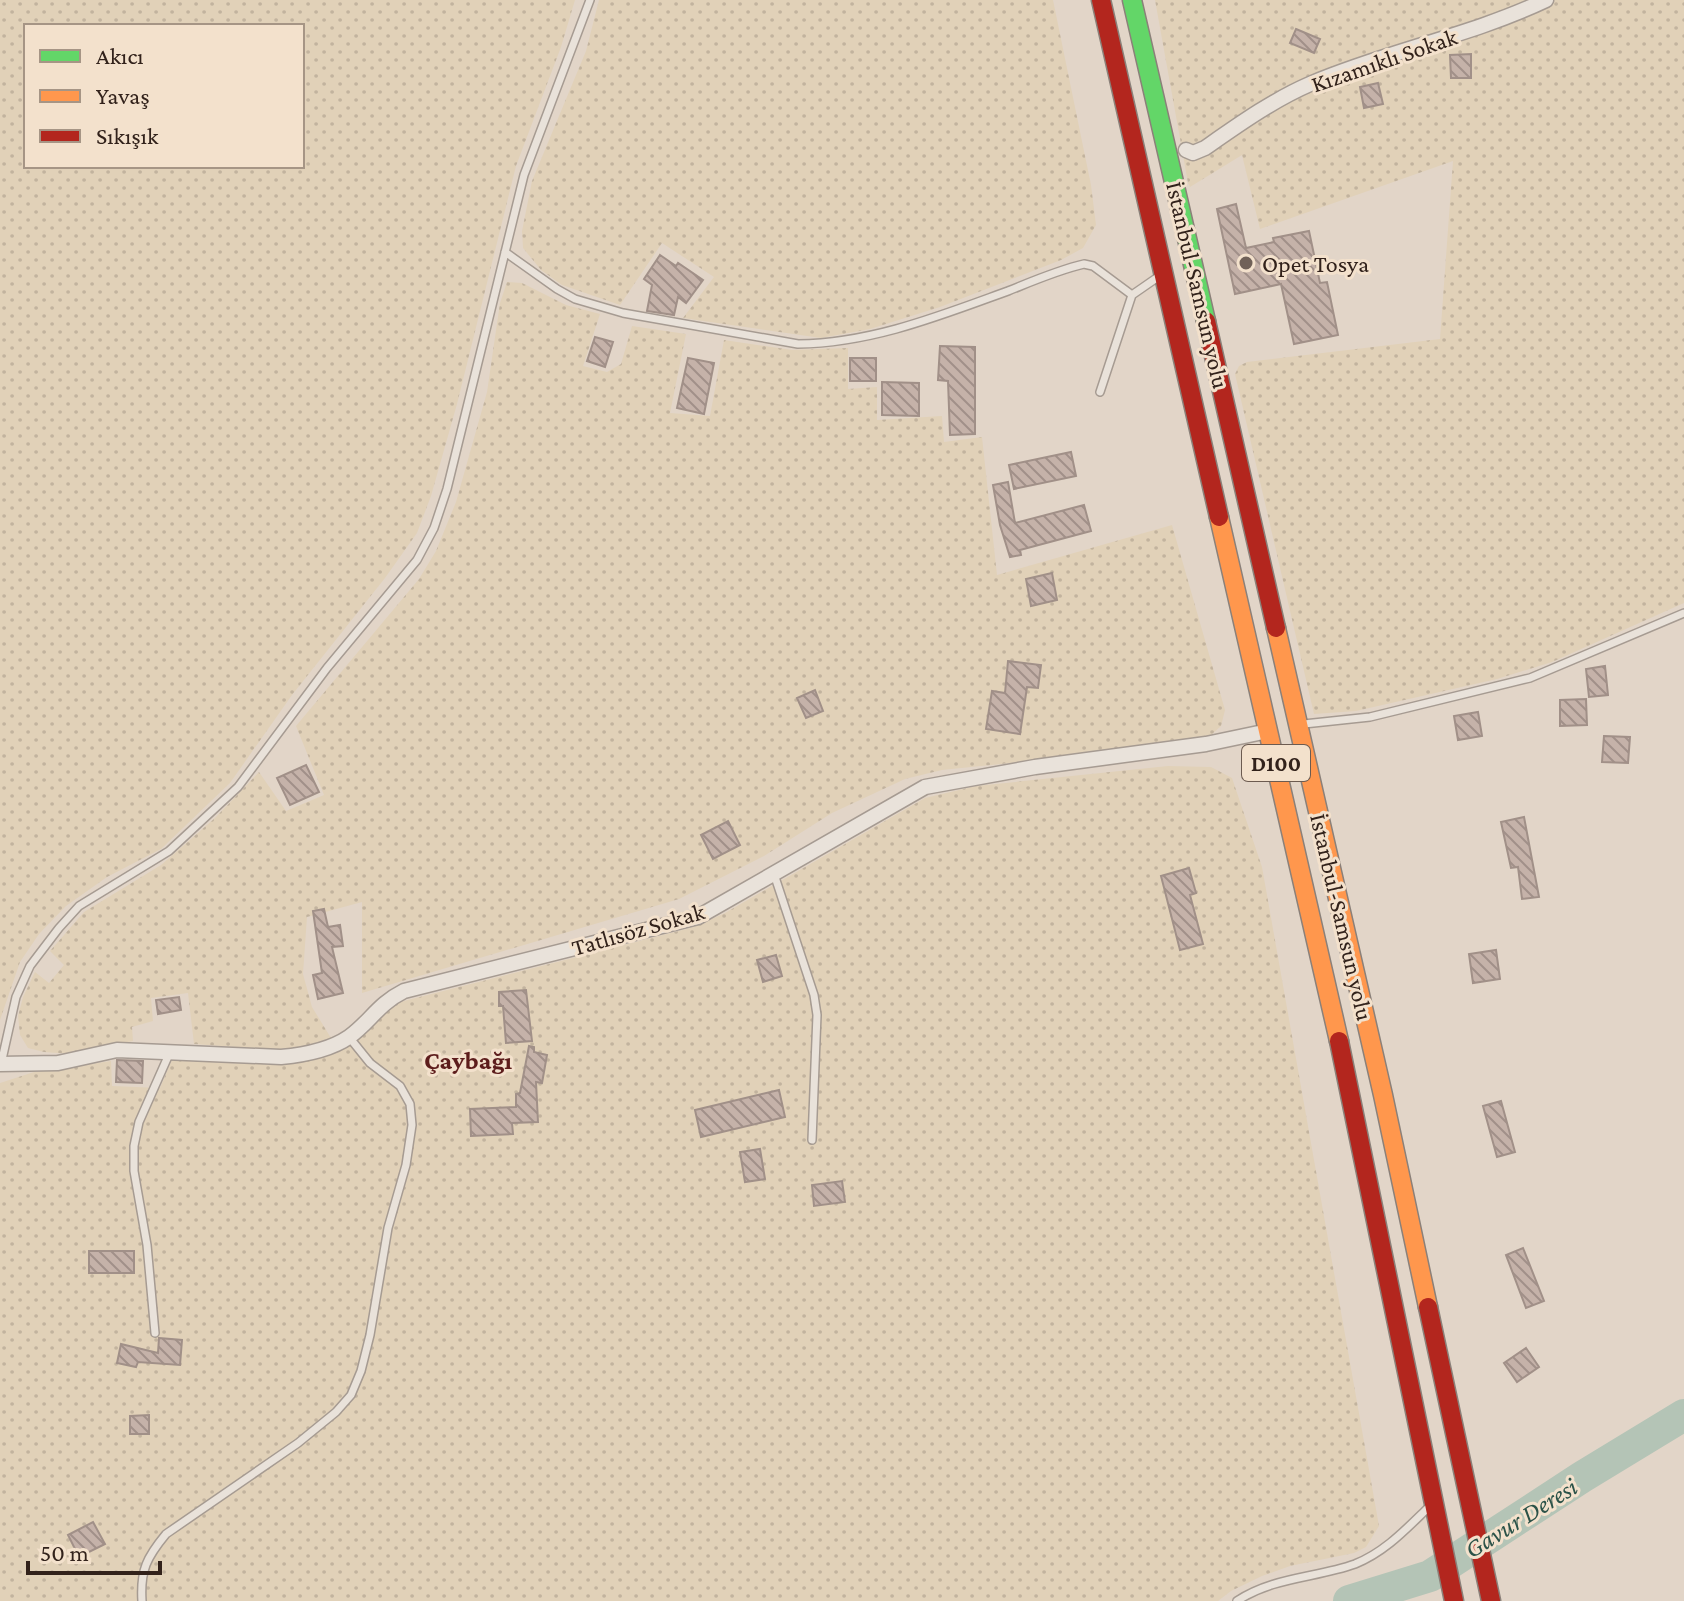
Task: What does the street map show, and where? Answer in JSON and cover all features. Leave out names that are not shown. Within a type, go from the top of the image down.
[{"type":"highway","name":"İstanbul-Samsun yolu","points":[[1101,0],[1353,1101],[1454,1599]]},
{"type":"highway","name":"İstanbul-Samsun yolu","points":[[1132,0],[1386,1110],[1489,1592]]},
{"type":"street","name":"Kızamıklı Sokak","points":[[1186,150],[1193,153],[1205,148],[1270,105],[1307,85],[1491,24],[1546,0]]},
{"type":"street","name":"Tatlısöz Sokak","points":[[0,1064],[58,1063],[117,1050],[281,1057],[304,1055],[349,1037],[388,999],[404,991],[698,917],[925,787],[1035,767],[1206,744],[1268,731]]},
{"type":"lane","points":[[0,1064],[16,997],[30,966],[59,928],[79,906],[169,851],[238,787],[327,668],[417,560],[434,528],[447,489],[524,175],[590,0]]},
{"type":"lane","points":[[505,252],[575,299],[623,313],[798,344],[826,344],[907,327],[1084,264],[1093,266],[1132,295]]},
{"type":"lane","points":[[1100,392],[1132,295],[1163,274]]},
{"type":"lane","points":[[1298,724],[1370,717],[1530,678],[1684,613]]},
{"type":"lane","points":[[774,874],[814,995],[817,1015],[812,1140]]},
{"type":"lane","points":[[142,1601],[142,1572],[152,1550],[166,1534],[298,1443],[336,1412],[351,1395],[361,1371],[388,1228],[406,1165],[412,1125],[410,1104],[400,1086],[370,1063],[349,1037]]},
{"type":"lane","points":[[155,1333],[147,1245],[134,1171],[134,1146],[139,1122],[171,1051]]},
{"type":"lane","points":[[1237,1601],[1279,1582],[1338,1569],[1374,1555],[1434,1503]]},
{"type":"shaded area","points":[[0,0],[575,0],[561,47],[516,166],[457,404],[431,496],[417,533],[292,695],[230,783],[161,849],[107,877],[66,906],[39,934],[20,962],[0,1020]]},
{"type":"shaded area","points":[[599,0],[1053,0],[1091,185],[1096,225],[1083,248],[1061,260],[940,307],[870,329],[821,338],[683,318],[714,277],[662,243],[620,305],[562,285],[541,270],[523,248],[522,231],[532,181],[586,51]]},
{"type":"shaded area","points":[[1155,0],[1684,0],[1684,603],[1552,662],[1497,679],[1356,711],[1314,714],[1235,374],[1239,366],[1247,362],[1440,339],[1453,161],[1260,229],[1242,155],[1190,187],[1188,183]]},
{"type":"shaded area","points":[[507,282],[522,283],[566,305],[600,314],[583,366],[607,372],[621,364],[632,326],[686,334],[670,413],[710,416],[724,340],[792,350],[848,348],[848,389],[877,387],[877,420],[942,416],[944,442],[982,437],[997,575],[1172,525],[1225,710],[1221,726],[1210,736],[942,770],[905,779],[832,813],[764,856],[679,899],[362,993],[362,902],[307,917],[303,974],[312,1007],[331,1038],[305,1047],[279,1050],[194,1044],[188,993],[151,998],[153,1021],[132,1027],[133,1041],[72,1054],[28,1048],[20,1035],[18,1016],[23,997],[35,972],[49,983],[64,965],[50,951],[84,912],[161,865],[215,818],[259,772],[286,811],[324,795],[296,726],[419,579],[436,551],[456,502],[487,392],[500,303]]},
{"type":"shaded area","points":[[1168,766],[1211,767],[1232,778],[1262,867],[1379,1526],[1366,1547],[1354,1553],[1290,1566],[1262,1576],[1218,1601],[0,1601],[0,1083],[34,1072],[111,1061],[112,1086],[160,1088],[174,1055],[226,1063],[288,1064],[309,1060],[341,1048],[396,1003],[694,927],[725,913],[925,798],[976,786]]},
{"type":"building","points":[[1296,29],[1320,39],[1314,53],[1290,43]]},
{"type":"building","points":[[1471,54],[1471,78],[1451,78],[1450,55]]},
{"type":"building","points":[[1378,83],[1383,104],[1364,108],[1360,87]]},
{"type":"building","points":[[1236,204],[1246,248],[1274,242],[1273,238],[1309,231],[1320,283],[1327,282],[1338,335],[1294,344],[1281,284],[1235,294],[1217,209]]},
{"type":"building","points":[[660,255],[703,280],[686,303],[678,297],[674,315],[647,311],[652,285],[644,279]]},
{"type":"building","points":[[595,337],[613,342],[605,367],[587,361]]},
{"type":"building","points":[[940,346],[975,347],[975,434],[950,435],[948,381],[938,380]]},
{"type":"building","points":[[688,358],[714,363],[704,414],[677,408]]},
{"type":"building","points":[[850,358],[876,358],[876,381],[850,381]]},
{"type":"building","points":[[882,382],[919,383],[919,416],[882,415]]},
{"type":"building","points":[[1071,452],[1076,476],[1014,489],[1009,465]]},
{"type":"building","points":[[1008,482],[1015,523],[1084,505],[1091,531],[1020,550],[1021,555],[1010,557],[993,485]]},
{"type":"building","points":[[1052,573],[1057,600],[1031,606],[1026,579]]},
{"type":"building","points":[[1008,661],[1041,665],[1038,688],[1027,687],[1020,734],[986,729],[992,691],[1005,693]]},
{"type":"building","points":[[1605,666],[1608,695],[1589,697],[1586,669]]},
{"type":"building","points":[[815,690],[823,711],[806,718],[797,698]]},
{"type":"building","points":[[1586,699],[1587,725],[1560,726],[1560,700]]},
{"type":"building","points":[[1478,712],[1482,736],[1458,740],[1454,716]]},
{"type":"building","points":[[1604,736],[1630,737],[1628,763],[1602,762]]},
{"type":"building","points":[[306,765],[319,792],[290,805],[277,778]]},
{"type":"building","points":[[1524,817],[1539,897],[1522,899],[1518,867],[1511,868],[1501,822]]},
{"type":"building","points":[[728,821],[740,845],[713,859],[701,835]]},
{"type":"building","points":[[1189,868],[1196,893],[1190,895],[1203,944],[1180,950],[1161,876]]},
{"type":"building","points":[[324,909],[328,927],[340,925],[343,946],[332,947],[343,993],[318,999],[313,975],[322,973],[313,911]]},
{"type":"building","points":[[1496,950],[1500,979],[1473,983],[1469,954]]},
{"type":"building","points":[[776,955],[782,976],[763,982],[757,960]]},
{"type":"building","points":[[526,990],[532,1041],[506,1043],[499,992]]},
{"type":"building","points":[[179,997],[181,1010],[158,1014],[156,1000]]},
{"type":"building","points":[[529,1046],[534,1047],[534,1052],[547,1055],[542,1083],[536,1082],[538,1122],[512,1123],[513,1134],[471,1136],[470,1109],[516,1107],[516,1094],[520,1093]]},
{"type":"building","points":[[117,1060],[143,1061],[142,1083],[116,1082]]},
{"type":"building","points":[[779,1090],[785,1117],[701,1137],[695,1110]]},
{"type":"building","points":[[1501,1101],[1515,1152],[1497,1157],[1483,1106]]},
{"type":"building","points":[[760,1149],[765,1179],[745,1182],[740,1152]]},
{"type":"building","points":[[842,1181],[845,1202],[814,1206],[812,1185]]},
{"type":"building","points":[[1523,1248],[1544,1301],[1526,1308],[1506,1255]]},
{"type":"building","points":[[89,1251],[134,1251],[134,1273],[89,1273]]},
{"type":"building","points":[[159,1338],[182,1340],[180,1365],[138,1362],[136,1367],[117,1363],[121,1344],[158,1353]]},
{"type":"building","points":[[1526,1348],[1539,1367],[1517,1382],[1504,1363]]},
{"type":"building","points":[[149,1415],[149,1434],[130,1434],[130,1416]]},
{"type":"building","points":[[93,1522],[105,1544],[79,1557],[68,1535]]},
{"type":"waterway","name":"Gavur Deresi","points":[[1349,1601],[1430,1576],[1684,1415]]},
{"type":"traffic: fast","points":[[1132,0],[1206,321]]},
{"type":"traffic: slow","points":[[1219,517],[1339,1041]]},
{"type":"traffic: slow","points":[[1276,628],[1428,1307]]},
{"type":"traffic: jam","points":[[1101,0],[1219,517]]},
{"type":"traffic: jam","points":[[1206,321],[1276,628]]},
{"type":"traffic: jam","points":[[1339,1041],[1454,1601]]},
{"type":"traffic: jam","points":[[1428,1307],[1491,1601]]},
{"type":"place","name":"Opet Tosya","points":[[1246,263]]},
{"type":"district","name":"Çaybağı","points":[[468,1060]]}]
